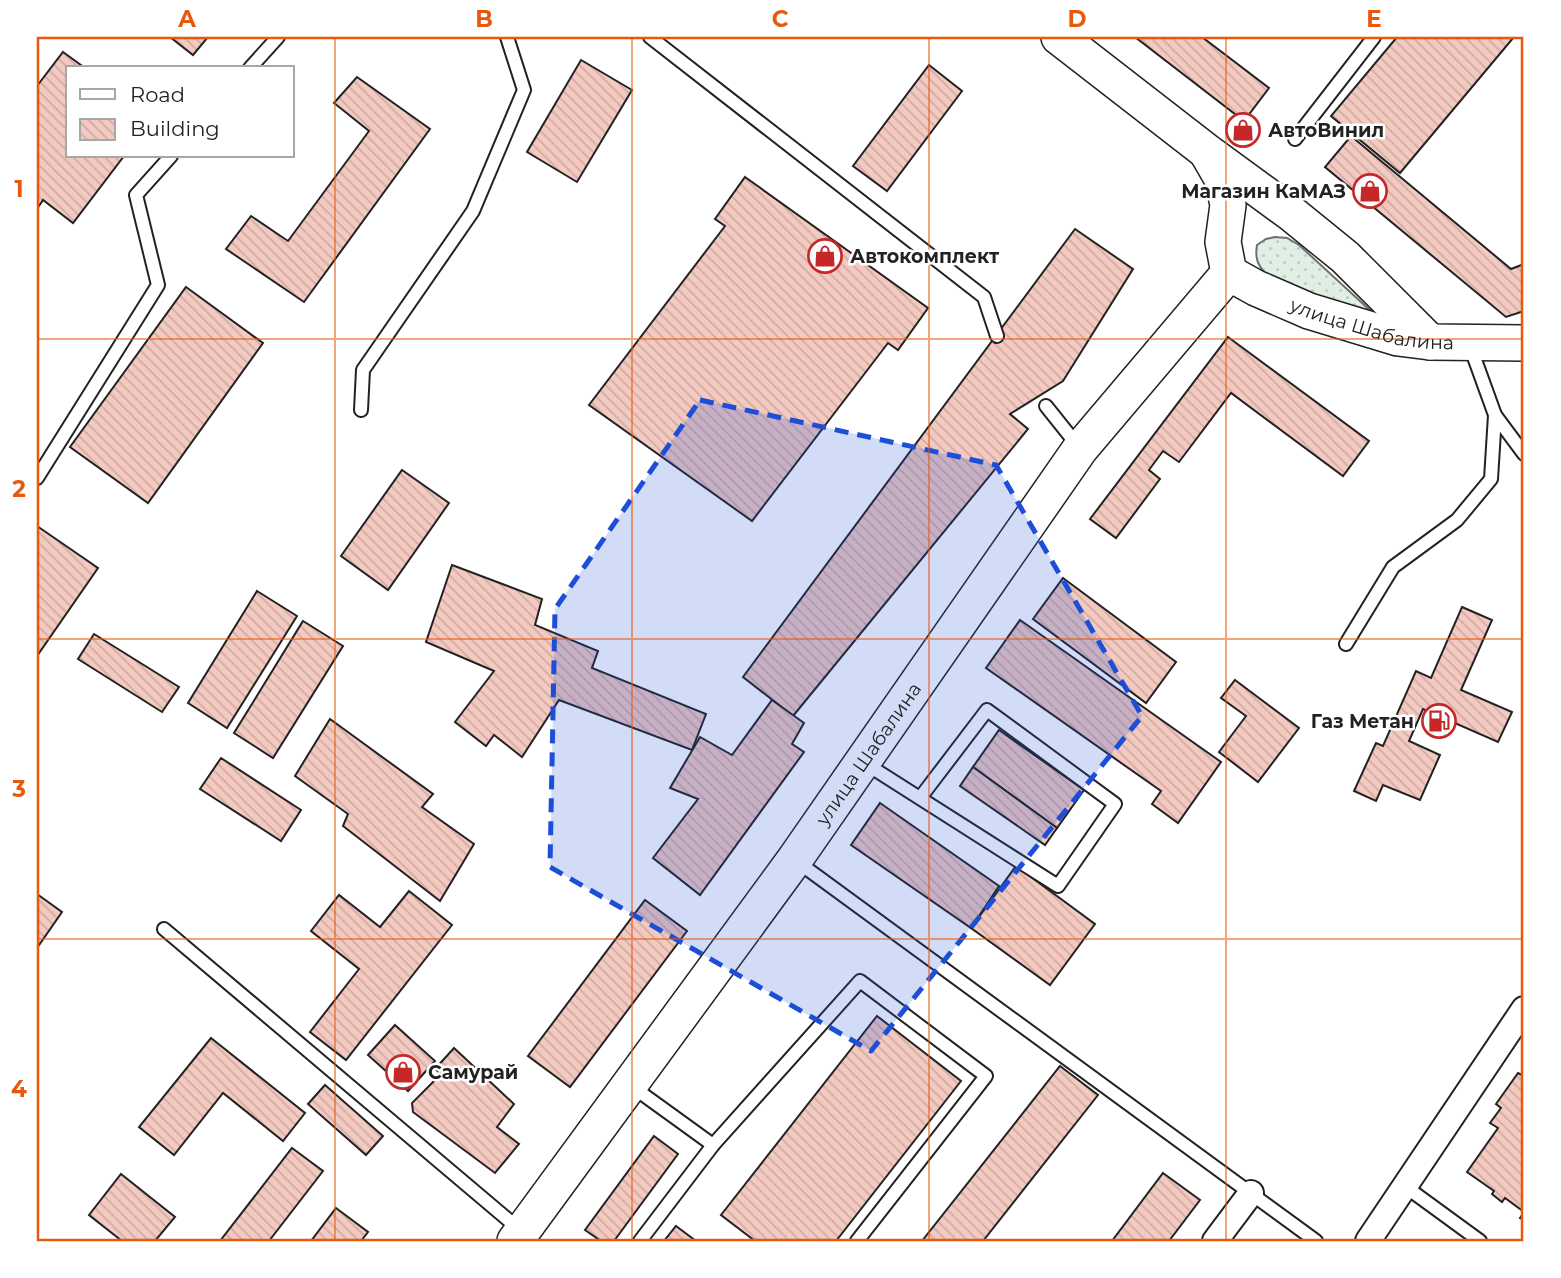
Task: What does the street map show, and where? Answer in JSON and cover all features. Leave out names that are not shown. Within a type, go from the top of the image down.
[{"type":"main road","points":[[1059,37],[1345,257],[1430,342]]},
{"type":"main road","points":[[1206,151],[1223,180],[1228,205],[1226,257]]},
{"type":"main road","points":[[1226,257],[1238,226],[1271,214],[1292,214]]},
{"type":"main road","name":"улица Шабалина","points":[[519,1236],[795,859],[1080,449],[1226,257],[1256,288],[1309,311],[1398,338],[1430,342],[1524,342]]},
{"type":"street","points":[[1368,1241],[1524,1009]]},
{"type":"street","points":[[1215,1241],[1251,1193]]},
{"type":"lane","points":[[252,66],[278,37]]},
{"type":"lane","points":[[361,410],[363,370],[474,211],[524,90],[507,37]]},
{"type":"lane","points":[[650,37],[984,297],[997,336]]},
{"type":"lane","points":[[1295,139],[1374,37]]},
{"type":"lane","points":[[37,478],[158,285],[136,195],[169,158]]},
{"type":"lane","points":[[1469,342],[1495,415],[1524,454]]},
{"type":"lane","points":[[1046,405],[1080,449]]},
{"type":"lane","points":[[1346,644],[1393,568],[1457,520],[1491,478],[1495,415]]},
{"type":"lane","points":[[863,762],[1058,886],[1115,804],[987,710],[920,798]]},
{"type":"lane","points":[[795,859],[1317,1241]]},
{"type":"lane","points":[[164,929],[519,1236]]},
{"type":"lane","points":[[640,1241],[713,1145],[860,981],[986,1076],[857,1241]]},
{"type":"lane","points":[[630,1085],[713,1145]]},
{"type":"lane","points":[[1406,1187],[1480,1241]]},
{"type":"highlighted area","points":[[700,400],[996,465],[1142,716],[871,1051],[550,867],[555,609]]},
{"type":"green space","points":[[1275,237],[1287,238],[1299,245],[1386,325],[1265,273],[1257,260],[1257,245]]},
{"type":"building","points":[[170,37],[208,37],[193,55]]},
{"type":"building","points":[[1135,37],[1202,37],[1269,88],[1244,121]]},
{"type":"building","points":[[1397,37],[1514,37],[1400,173],[1331,116]]},
{"type":"building","points":[[63,52],[82,66],[66,66],[66,158],[122,158],[73,223],[43,200],[37,209],[37,86]]},
{"type":"building","points":[[581,60],[632,90],[577,182],[527,152]]},
{"type":"building","points":[[929,65],[962,91],[887,191],[853,166]]},
{"type":"building","points":[[357,77],[430,129],[304,302],[226,249],[251,216],[288,241],[369,131],[334,103]]},
{"type":"building","points":[[1351,136],[1511,269],[1524,264],[1524,311],[1506,317],[1325,167]]},
{"type":"building","points":[[745,177],[928,308],[898,350],[888,343],[752,521],[589,405],[725,226],[715,219]]},
{"type":"building","points":[[1075,229],[1133,269],[1063,381],[1010,414],[1028,429],[793,716],[743,677]]},
{"type":"building","points":[[186,287],[263,343],[148,503],[70,447]]},
{"type":"building","points":[[1228,337],[1369,441],[1343,476],[1231,393],[1179,462],[1163,451],[1149,470],[1160,479],[1116,538],[1090,519]]},
{"type":"building","points":[[402,470],[449,503],[388,590],[341,556]]},
{"type":"building","points":[[37,526],[98,568],[37,656]]},
{"type":"building","points":[[452,565],[542,599],[535,625],[598,651],[592,668],[706,714],[692,750],[559,700],[522,757],[494,735],[486,746],[455,722],[494,671],[426,642]]},
{"type":"building","points":[[1063,578],[1176,662],[1146,703],[1033,619]]},
{"type":"building","points":[[257,591],[297,616],[227,728],[188,703]]},
{"type":"building","points":[[1462,607],[1492,620],[1461,690],[1512,712],[1498,742],[1423,709],[1409,741],[1440,755],[1420,800],[1383,785],[1376,801],[1354,791],[1376,743],[1383,746],[1416,671],[1431,678]]},
{"type":"building","points":[[1020,620],[1221,762],[1178,823],[1152,804],[1161,791],[986,668]]},
{"type":"building","points":[[303,621],[343,646],[273,758],[234,733]]},
{"type":"building","points":[[94,634],[179,687],[162,712],[78,659]]},
{"type":"building","points":[[1235,680],[1299,728],[1258,782],[1219,752],[1246,716],[1221,698]]},
{"type":"building","points":[[772,700],[804,723],[792,744],[804,752],[700,895],[653,858],[698,799],[670,788],[700,737],[732,755]]},
{"type":"building","points":[[330,719],[433,794],[422,807],[474,844],[440,901],[343,826],[348,814],[295,776]]},
{"type":"building","points":[[999,730],[1084,790],[1057,828],[973,767]]},
{"type":"building","points":[[221,758],[301,810],[281,841],[200,789]]},
{"type":"building","points":[[973,767],[1057,828],[1045,845],[960,786]]},
{"type":"building","points":[[880,803],[999,886],[971,928],[851,845]]},
{"type":"building","points":[[1016,866],[1095,924],[1050,985],[971,928]]},
{"type":"building","points":[[409,891],[452,925],[346,1060],[310,1032],[359,969],[311,931],[339,895],[380,927]]},
{"type":"building","points":[[37,894],[62,912],[37,948]]},
{"type":"building","points":[[645,900],[687,931],[570,1087],[528,1056]]},
{"type":"building","points":[[877,1016],[961,1081],[836,1241],[755,1241],[721,1215]]},
{"type":"building","points":[[395,1025],[435,1061],[408,1091],[368,1055]]},
{"type":"building","points":[[211,1038],[305,1113],[283,1141],[223,1093],[174,1155],[139,1127]]},
{"type":"building","points":[[454,1048],[514,1104],[497,1127],[519,1144],[495,1173],[413,1112],[412,1103],[441,1074],[435,1069]]},
{"type":"building","points":[[1060,1066],[1098,1095],[983,1241],[922,1241]]},
{"type":"building","points":[[1518,1073],[1524,1076],[1524,1212],[1505,1198],[1502,1202],[1492,1194],[1494,1191],[1467,1172],[1498,1128],[1490,1123],[1501,1108],[1496,1104]]},
{"type":"building","points":[[325,1085],[383,1136],[366,1155],[308,1104]]},
{"type":"building","points":[[654,1136],[678,1154],[614,1241],[601,1241],[585,1230]]},
{"type":"building","points":[[292,1148],[323,1171],[269,1241],[220,1241]]},
{"type":"building","points":[[1163,1173],[1200,1200],[1169,1241],[1112,1241]]},
{"type":"building","points":[[121,1174],[175,1217],[155,1241],[122,1241],[89,1215]]},
{"type":"building","points":[[336,1208],[368,1232],[361,1241],[311,1241]]},
{"type":"building","points":[[676,1226],[696,1241],[664,1241]]},
{"type":"place","name":"АвтоВинил","points":[[1243,130]]},
{"type":"place","name":"Магазин КаМАЗ","points":[[1370,191]]},
{"type":"place","name":"Автокомплект","points":[[825,256]]},
{"type":"place","name":"Газ Метан","points":[[1439,721]]},
{"type":"place","name":"Самурай","points":[[403,1072]]}]
